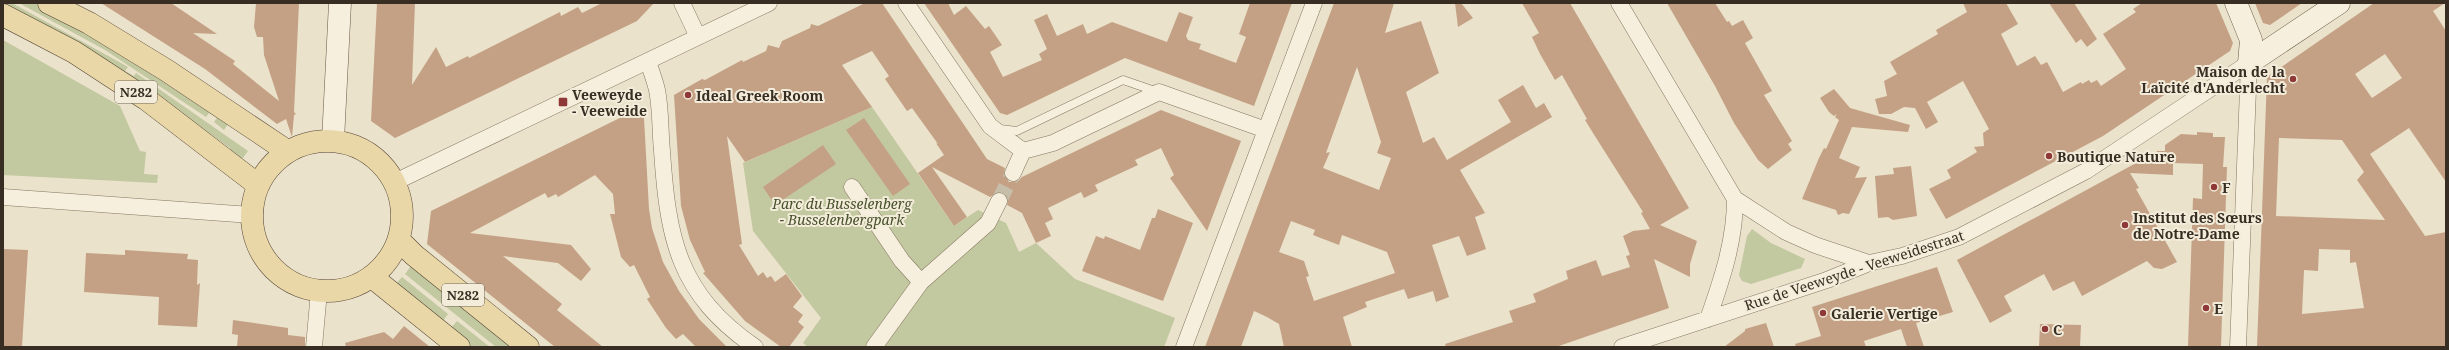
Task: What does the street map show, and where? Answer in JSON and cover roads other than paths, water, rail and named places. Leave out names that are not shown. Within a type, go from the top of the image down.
[{"type":"main road","name":"N282","points":[[49,3],[89,23],[166,70],[287,151]]},
{"type":"main road","name":"N282","points":[[3,14],[74,52],[146,99],[258,185]]},
{"type":"main road","points":[[317,140],[333,140],[363,149],[387,169],[395,182],[402,205],[403,217],[399,240],[388,260],[372,277],[347,288],[319,291],[301,287],[290,281],[271,266],[260,251],[254,233],[251,215],[258,185],[269,167],[287,151],[317,140]]},
{"type":"main road","name":"N282","points":[[399,240],[414,255],[528,347]]},
{"type":"main road","name":"N282","points":[[372,277],[459,347]]},
{"type":"street","points":[[333,140],[340,3]]},
{"type":"street","points":[[682,3],[698,37]]},
{"type":"street","points":[[395,182],[770,3]]},
{"type":"street","points":[[906,3],[990,126],[1023,151]]},
{"type":"street","points":[[1184,347],[1314,3]]},
{"type":"street","points":[[1619,3],[1735,199],[1786,232],[1815,246],[1869,263]]},
{"type":"street","points":[[2236,3],[2250,40],[2238,347]]},
{"type":"street","name":"Rue de Veeweyde - Veeweidestraat","points":[[1622,347],[1827,280],[1869,263],[1902,256],[1959,237],[2086,171],[2339,3]]},
{"type":"street","points":[[648,61],[657,90],[668,218],[678,257],[695,289],[719,318],[755,347]]},
{"type":"street","points":[[1023,151],[1053,143],[1159,92],[1266,130]]},
{"type":"street","points":[[1013,173],[1023,151]]},
{"type":"street","points":[[852,187],[902,261],[921,282]]},
{"type":"street","points":[[3,197],[251,215]]},
{"type":"street","points":[[1708,319],[1722,281],[1735,227],[1735,199]]},
{"type":"street","points":[[874,347],[921,282],[988,223],[999,201]]},
{"type":"street","points":[[314,347],[319,291]]},
{"type":"lane","points":[[990,126],[1008,132],[1018,131],[1123,80],[1159,92]]},
{"type":"tunnel","points":[[999,201],[1013,173]]},
{"type":"place","name":"Maison de la Laïcité d'Anderlecht","points":[[2293,79]]},
{"type":"place","name":"Ideal Greek Room","points":[[688,95]]},
{"type":"place","name":"Veeweyde - Veeweide","points":[[563,102]]},
{"type":"place","name":"Boutique Nature","points":[[2049,156]]},
{"type":"place","name":"F","points":[[2214,187]]},
{"type":"place","name":"Institut des Sœurs de Notre-Dame","points":[[2125,225]]},
{"type":"place","name":"E","points":[[2206,308]]},
{"type":"place","name":"Galerie Vertige","points":[[1823,313]]},
{"type":"place","name":"C","points":[[2045,329]]},
{"type":"park label","name":"Parc du Busselenberg - Busselenbergpark","points":[[842,212]]}]
